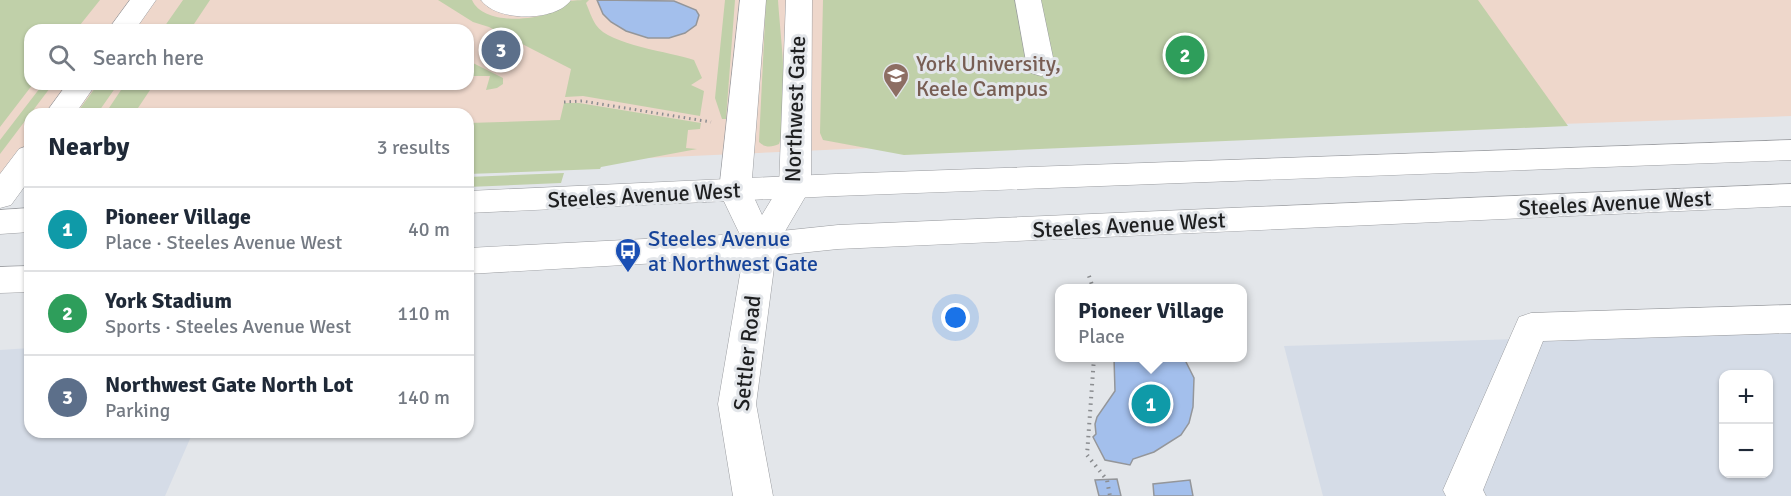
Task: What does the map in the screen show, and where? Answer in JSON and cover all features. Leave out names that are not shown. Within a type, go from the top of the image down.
[{"type":"main road","points":[[125,24],[143,0]]},
{"type":"main road","points":[[494,0],[513,8],[526,9],[537,8],[558,0]]},
{"type":"main road","points":[[753,0],[735,191],[761,245]]},
{"type":"main road","name":"Northwest Gate","points":[[761,245],[795,187],[799,0]]},
{"type":"main road","points":[[1028,0],[1041,67]]},
{"type":"main road","points":[[64,108],[78,90]]},
{"type":"main road","name":"Steeles Avenue West","points":[[474,202],[795,187],[1791,150]]},
{"type":"main road","points":[[0,197],[24,164]]},
{"type":"main road","name":"Steeles Avenue West","points":[[474,261],[761,245],[838,237],[1791,195]]},
{"type":"main road","points":[[0,222],[24,220]]},
{"type":"main road","name":"Settler Road","points":[[753,496],[736,404],[761,245]]},
{"type":"main road","points":[[0,280],[24,279]]},
{"type":"main road","points":[[1466,496],[1463,489],[1531,327],[1791,319]]},
{"type":"path","points":[[564,102],[582,101],[711,122]]},
{"type":"path","points":[[1089,276],[1092,284]]},
{"type":"path","points":[[1094,362],[1087,455],[1107,480],[1110,496]]},
{"type":"shaded area","name":"York University, Keele Campus","points":[[0,0],[1791,0],[1791,116],[847,149],[474,166],[474,108],[24,108],[24,185],[0,187]]},
{"type":"shaded area","points":[[1791,331],[1791,496],[1323,496],[1284,346]]},
{"type":"shaded area","points":[[24,348],[24,438],[190,438],[165,496],[0,496],[0,350]]},
{"type":"green space","points":[[0,0],[100,0],[81,24],[24,24],[24,90],[28,90],[0,127]]},
{"type":"green space","points":[[183,0],[210,0],[194,24],[166,24]]},
{"type":"green space","points":[[438,0],[472,0],[485,13],[516,19],[546,14],[570,1],[589,0],[586,3],[592,17],[603,32],[627,43],[694,60],[702,78],[691,85],[704,91],[700,116],[583,96],[565,97],[571,69],[489,27],[473,22]]},
{"type":"green space","points":[[725,0],[735,0],[726,119],[722,119],[715,98]]},
{"type":"green space","points":[[766,0],[778,0],[782,53],[784,114],[779,144],[774,146],[759,142]]},
{"type":"green space","points":[[823,0],[1478,0],[1568,126],[904,155],[823,140],[820,133]]},
{"type":"green space","points":[[474,64],[503,78],[503,84],[486,90],[490,76],[474,76]]},
{"type":"green space","points":[[38,90],[48,90],[35,108],[25,108]]},
{"type":"green space","points":[[94,90],[114,90],[101,108],[80,108]]},
{"type":"green space","points":[[121,90],[150,90],[138,108],[109,108]]},
{"type":"green space","points":[[564,103],[579,103],[701,123],[700,129],[688,130],[686,148],[697,149],[600,169],[474,174],[474,123],[560,120]]},
{"type":"green space","points":[[24,109],[24,122],[0,154],[0,140]]},
{"type":"green space","points":[[564,173],[561,183],[474,187],[474,177]]},
{"type":"building","points":[[597,0],[674,1],[696,10],[699,15],[696,25],[685,33],[669,38],[648,38],[626,31],[611,22],[603,14]]},
{"type":"building","points":[[1114,362],[1186,362],[1194,378],[1193,407],[1189,423],[1181,435],[1154,452],[1133,459],[1130,465],[1105,460],[1093,437],[1096,434],[1097,417],[1115,391]]},
{"type":"building","points":[[1117,479],[1121,496],[1099,496],[1095,480]]},
{"type":"building","points":[[1190,480],[1193,496],[1154,496],[1153,484]]},
{"type":"place","name":"Northwest Gate North Lot","points":[[501,50]]},
{"type":"place","name":"York Stadium","points":[[1185,55]]},
{"type":"place","name":"York University, Keele Campus","points":[[896,99]]},
{"type":"place","name":"Steeles Avenue at Northwest Gate","points":[[628,274]]},
{"type":"place","name":"Pioneer Village","points":[[1151,404]]}]
